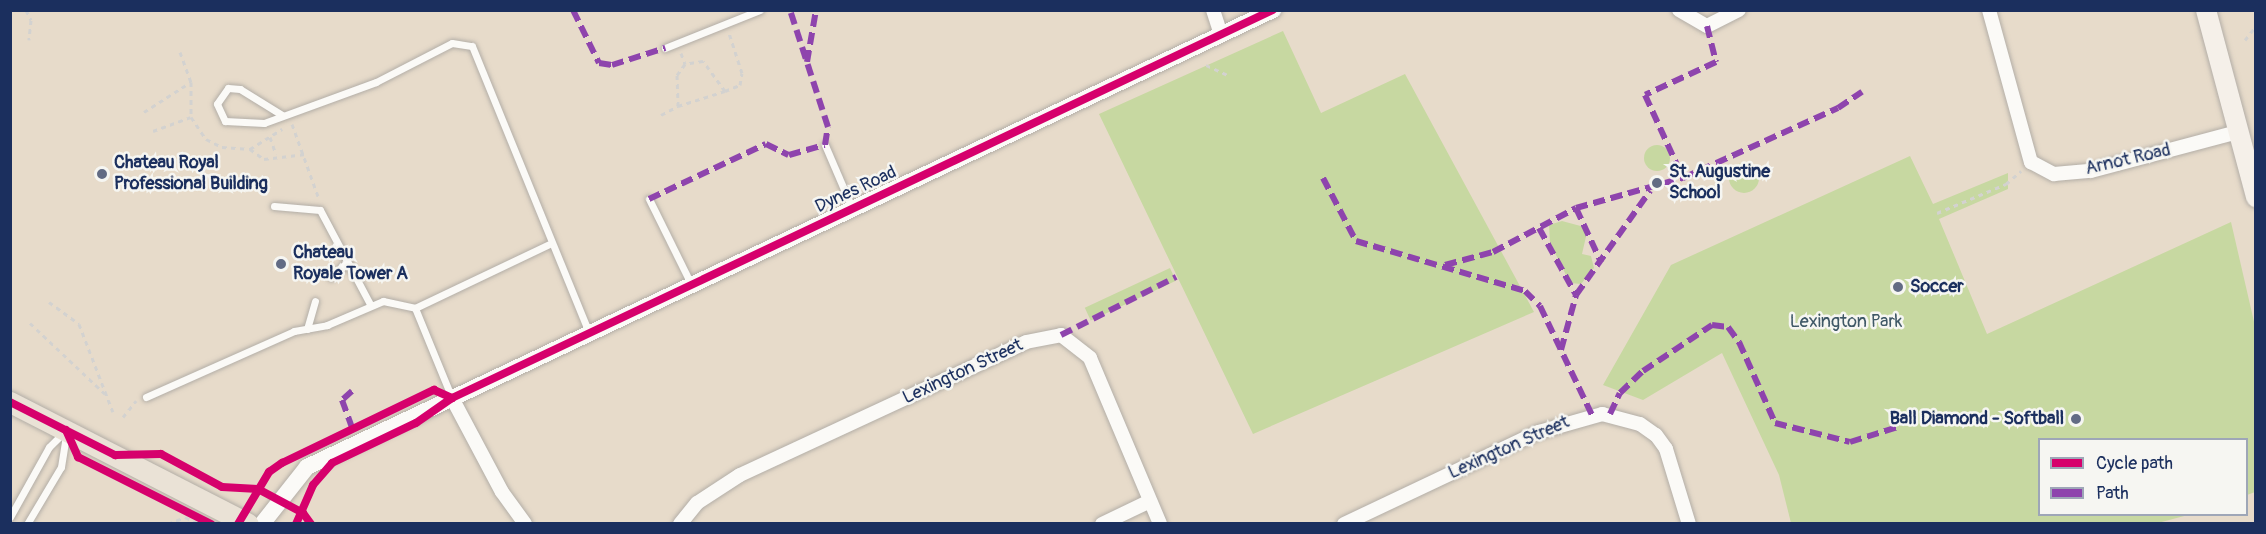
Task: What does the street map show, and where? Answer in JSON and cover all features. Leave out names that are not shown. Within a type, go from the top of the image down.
[{"type":"main road","points":[[2206,10],[2256,196]]},
{"type":"main road","points":[[10,402],[248,524]]},
{"type":"street","points":[[1213,10],[1221,34]]},
{"type":"street","name":"Dynes Road","points":[[262,524],[307,467],[588,330],[691,284],[1273,10]]},
{"type":"street","points":[[1679,10],[1707,26],[1739,10]]},
{"type":"street","points":[[1989,10],[2031,162]]},
{"type":"street","name":"Arnot Road","points":[[2031,162],[2054,174],[2091,171],[2238,132]]},
{"type":"street","name":"Lexington Street","points":[[680,524],[697,503],[740,475],[1026,342],[1061,334],[1090,358],[1160,524]]},
{"type":"street","points":[[452,398],[502,492],[525,524]]},
{"type":"street","name":"Lexington Street","points":[[1344,524],[1539,432],[1602,414],[1640,424],[1656,435],[1666,449],[1689,524]]},
{"type":"street","points":[[1102,524],[1150,501]]},
{"type":"lane","points":[[665,48],[760,10]]},
{"type":"lane","points":[[282,115],[240,89],[228,88],[217,104],[225,121],[264,123],[376,82],[452,43],[472,46],[539,201],[549,244],[588,330]]},
{"type":"lane","points":[[825,145],[852,208]]},
{"type":"lane","points":[[650,199],[691,284]]},
{"type":"lane","points":[[274,206],[320,210],[345,264],[370,304]]},
{"type":"lane","points":[[146,397],[307,329],[327,325],[370,304],[383,301],[416,308],[549,244]]},
{"type":"lane","points":[[332,277],[345,264]]},
{"type":"lane","points":[[307,329],[315,301]]},
{"type":"lane","points":[[416,308],[452,398]]},
{"type":"lane","points":[[10,518],[49,447],[66,430]]},
{"type":"lane","points":[[27,524],[61,467],[66,430]]},
{"type":"path","points":[[26,10],[31,20],[28,40]]},
{"type":"path","points":[[661,115],[678,106],[740,85],[742,73],[726,24]]},
{"type":"path","points":[[2245,40],[2256,26]]},
{"type":"path","points":[[677,43],[685,64]]},
{"type":"path","points":[[180,52],[191,82],[191,117]]},
{"type":"path","points":[[678,106],[677,75],[685,64],[704,61],[725,91]]},
{"type":"path","points":[[1206,65],[1227,75]]},
{"type":"path","points":[[144,112],[191,82]]},
{"type":"path","points":[[282,115],[295,127],[306,154],[320,210]]},
{"type":"path","points":[[270,137],[276,154]]},
{"type":"path","points":[[250,148],[264,159],[276,154],[306,154]]},
{"type":"path","points":[[1937,213],[2006,184],[2031,162]]},
{"type":"path","points":[[49,302],[79,324],[113,412]]},
{"type":"path","points":[[30,323],[106,395]]},
{"type":"path","points":[[123,417],[146,397]]},
{"type":"path","points":[[183,510],[211,524]]},
{"type":"path","points":[[168,524],[185,517],[199,524]]},
{"type":"green space","points":[[1283,31],[1321,113],[1405,74],[1534,312],[1253,434],[1099,114]]},
{"type":"green space","points":[[1657,145],[1666,149],[1670,158],[1666,167],[1657,171],[1648,167],[1644,158],[1648,149]]},
{"type":"green space","name":"Lexington Park","points":[[1910,156],[1933,204],[2008,173],[2008,189],[1939,219],[1987,334],[2231,222],[2255,326],[2255,492],[2248,495],[2248,438],[2038,438],[2038,516],[2184,516],[2154,524],[1791,523],[1779,475],[1722,353],[1643,400],[1603,385],[1671,265]]},
{"type":"green space","points":[[1744,163],[1750,164],[1758,172],[1758,184],[1750,192],[1744,193],[1738,192],[1730,184],[1729,178],[1730,172],[1738,164]]},
{"type":"green space","points":[[1562,221],[1588,228],[1582,254],[1591,256],[1594,268],[1581,284],[1570,283],[1550,243],[1549,225]]},
{"type":"green space","points":[[1170,268],[1176,281],[1091,320],[1085,308]]},
{"type":"marked path","points":[[573,10],[599,63],[612,65],[665,48]]},
{"type":"marked path","points":[[649,199],[766,144],[789,155],[825,145],[828,127],[790,10]]},
{"type":"marked path","points":[[807,62],[816,10]]},
{"type":"marked path","points":[[1707,26],[1716,62],[1645,95],[1683,178],[1838,108],[1862,92]]},
{"type":"marked path","points":[[1323,178],[1356,241],[1525,291],[1540,306],[1592,415]]},
{"type":"marked path","points":[[1445,265],[1493,252],[1576,208],[1683,178]]},
{"type":"marked path","points":[[1561,350],[1576,295],[1650,191]]},
{"type":"marked path","points":[[1576,208],[1601,262]]},
{"type":"marked path","points":[[1539,228],[1576,295]]},
{"type":"marked path","points":[[1061,335],[1176,277]]},
{"type":"marked path","points":[[1610,414],[1620,393],[1643,371],[1712,325],[1728,327],[1739,342],[1775,423],[1850,442],[1901,426]]},
{"type":"marked path","points":[[352,391],[342,400],[352,428]]},
{"type":"cycle path","points":[[296,524],[313,485],[332,463],[416,423],[452,398],[1273,10]]},
{"type":"cycle path","points":[[238,524],[269,472],[282,463],[434,390],[452,398]]},
{"type":"cycle path","points":[[10,402],[115,455],[161,454],[222,487],[258,489],[303,513],[311,524]]},
{"type":"cycle path","points":[[66,430],[78,457],[211,524]]},
{"type":"place","name":"Chateau Royal Professional Building","points":[[102,174]]},
{"type":"place","name":"St. Augustine School","points":[[1657,183]]},
{"type":"place","name":"Chateau Royale Tower A","points":[[281,264]]},
{"type":"place","name":"Soccer","points":[[1898,287]]},
{"type":"place","name":"Ball Diamond - Softball","points":[[2076,419]]}]
